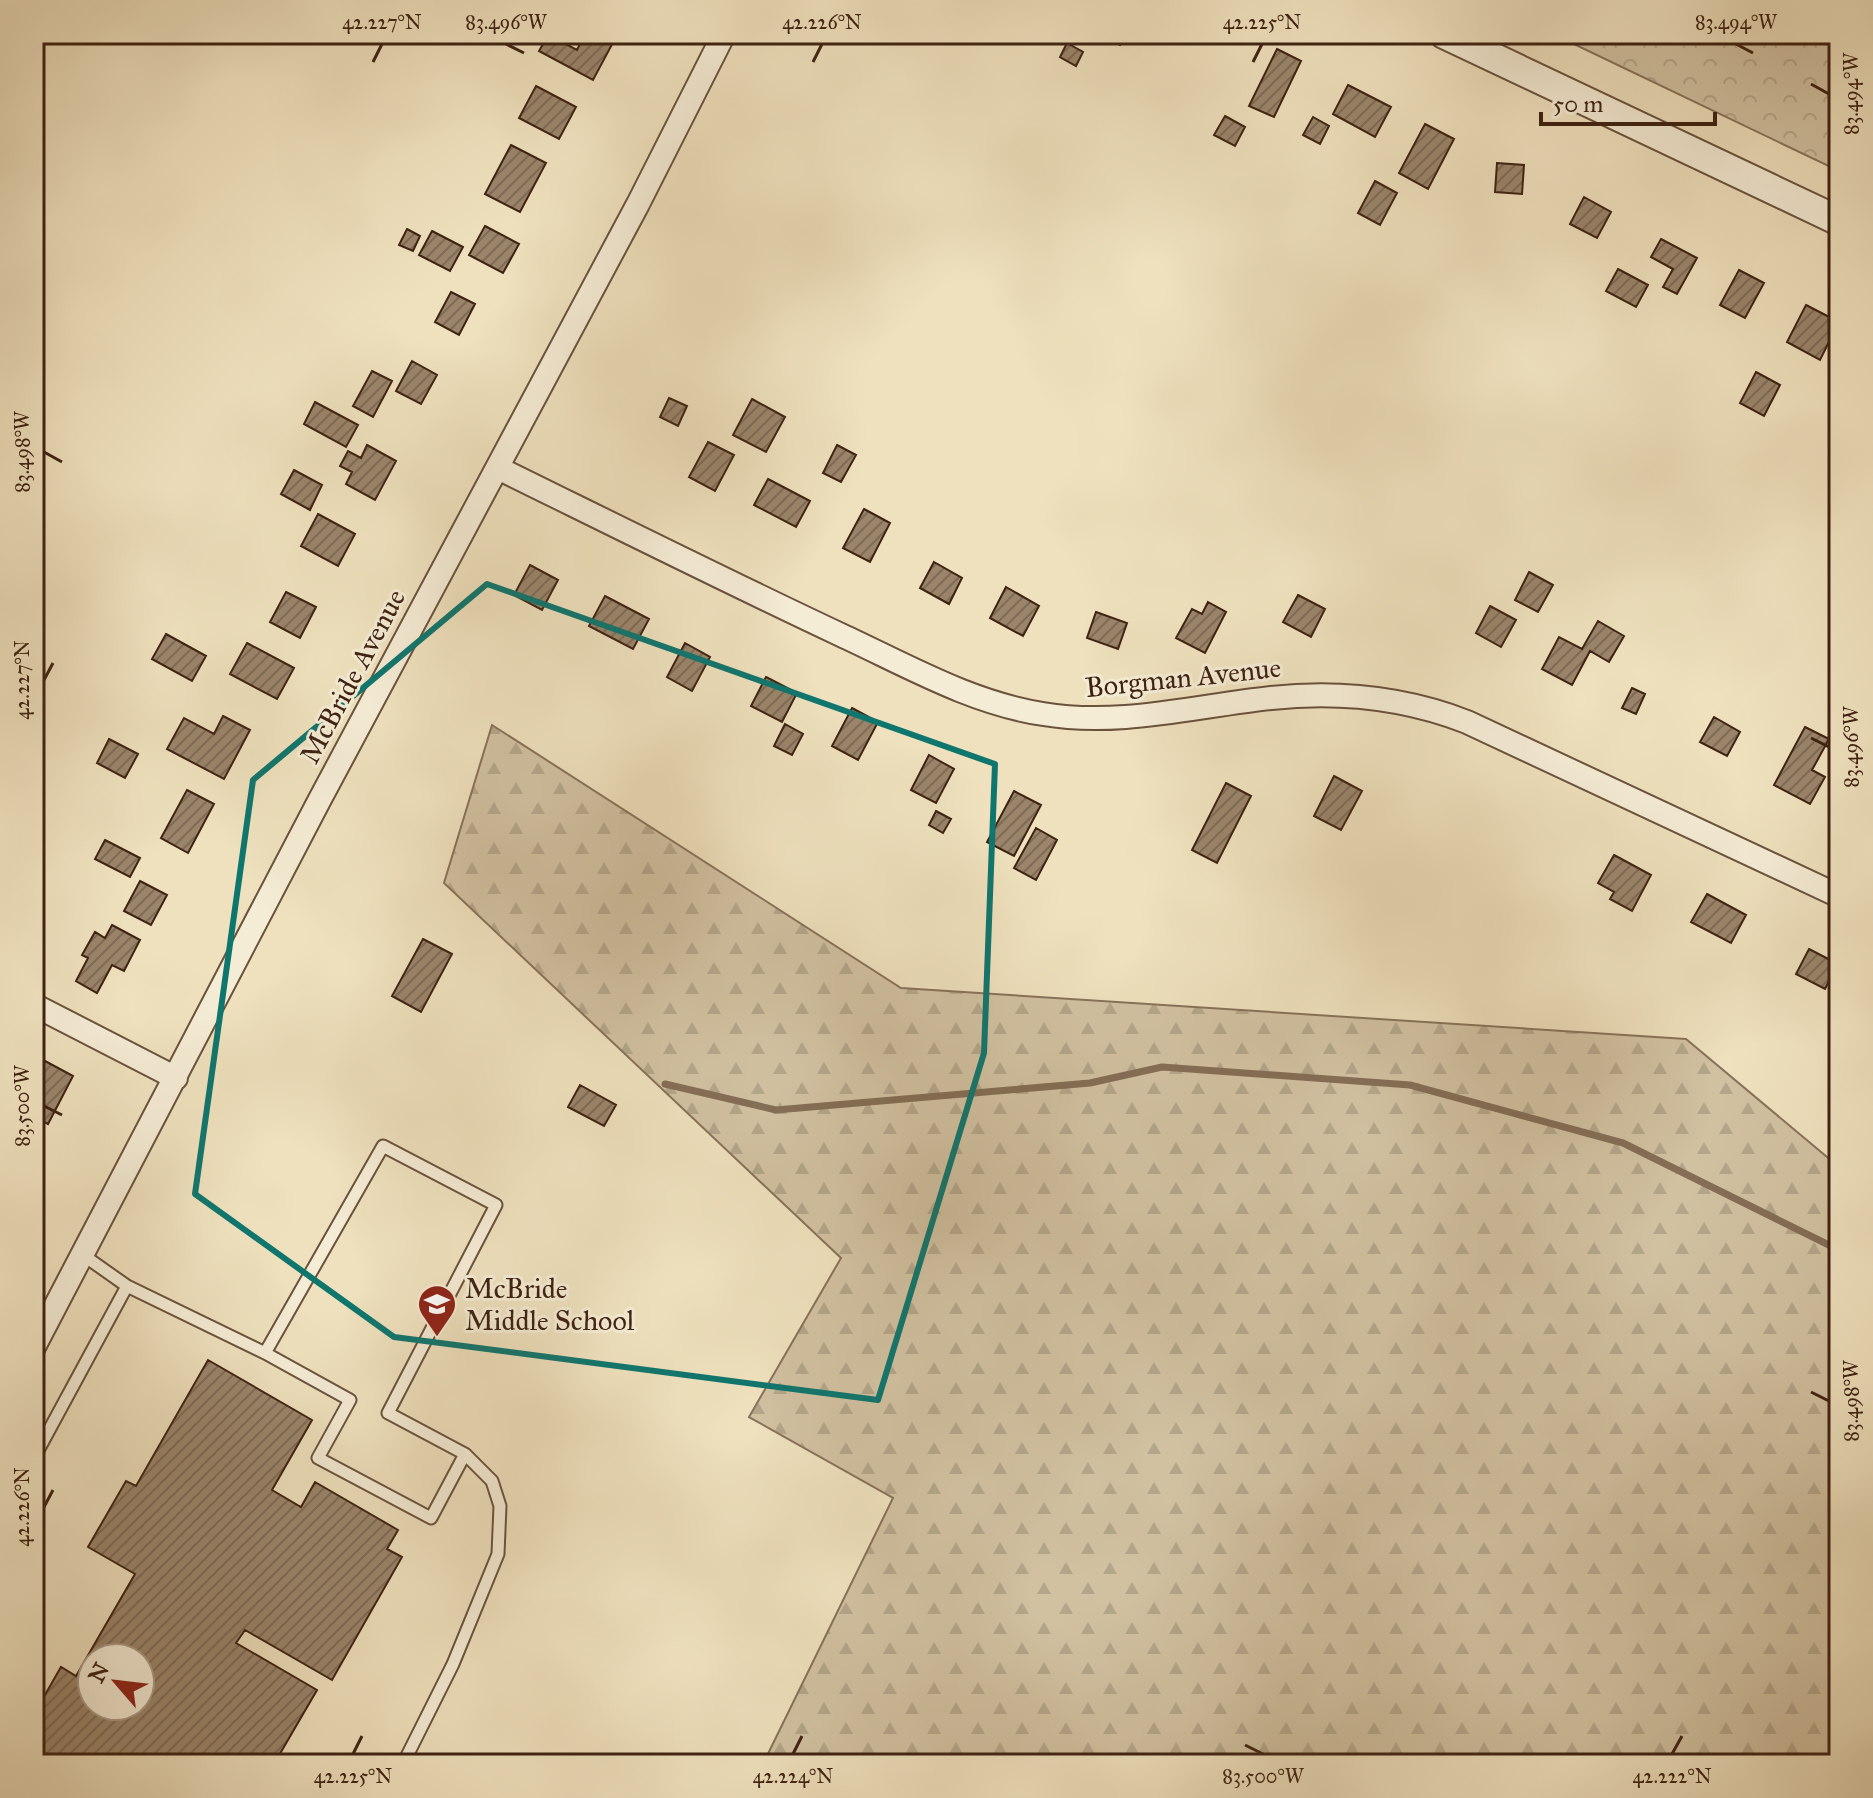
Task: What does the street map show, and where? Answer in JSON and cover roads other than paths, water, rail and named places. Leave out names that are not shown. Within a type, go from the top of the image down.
[{"type":"street","name":"McBride Avenue","points":[[34,1347],[319,801],[638,204],[724,34]]},
{"type":"street","points":[[1444,34],[1839,221]]},
{"type":"street","name":"Borgman Avenue","points":[[498,468],[757,595],[956,689],[993,703],[1041,714],[1100,719],[1305,695],[1360,697],[1416,705],[1467,722],[1837,892]]},
{"type":"street","points":[[34,1005],[176,1078]]},
{"type":"lane","points":[[265,1353],[383,1146],[496,1205],[388,1413],[465,1454],[492,1481],[500,1506],[498,1554],[453,1664],[403,1764]]},
{"type":"lane","points":[[83,1255],[127,1286],[265,1353],[350,1400],[318,1458],[431,1518],[465,1454]]},
{"type":"lane","points":[[34,1458],[127,1286]]},
{"type":"waterway","points":[[665,1084],[776,1110],[1090,1083],[1162,1067],[1410,1085],[1623,1143],[1839,1250]]},
{"type":"place","name":"McBride Middle School","points":[[437,1338]]}]
